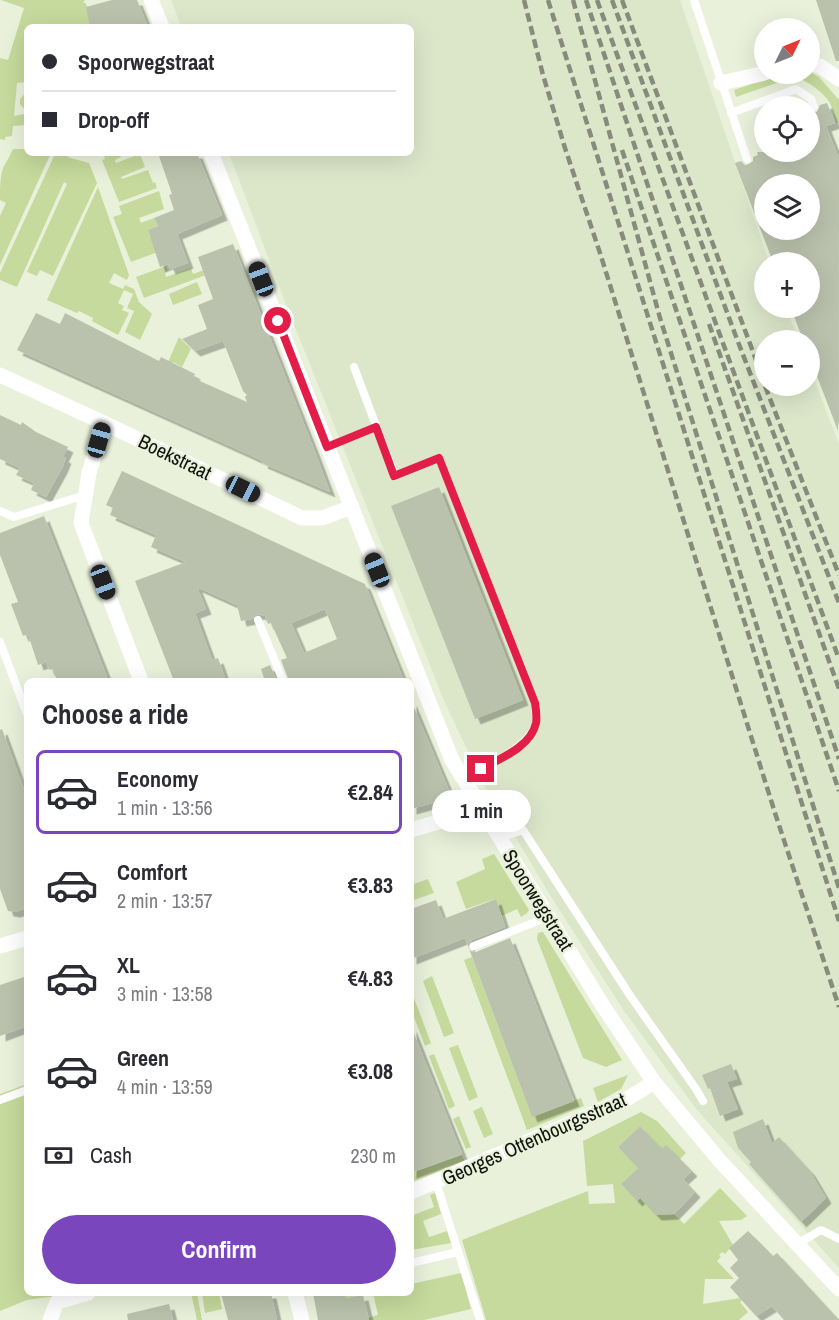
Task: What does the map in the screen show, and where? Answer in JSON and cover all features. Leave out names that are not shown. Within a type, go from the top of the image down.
[{"type":"street","points":[[151,0],[161,24]]},
{"type":"street","points":[[820,66],[839,79]]},
{"type":"street","points":[[721,83],[754,76]]},
{"type":"street","name":"Spoorwegstraat","points":[[212,156],[452,760],[603,1006],[654,1082],[720,1161],[839,1289]]},
{"type":"street","name":"Boekstraat","points":[[0,375],[302,518],[312,520],[322,518],[352,507]]},
{"type":"street","points":[[104,423],[89,473],[81,523],[140,678]]},
{"type":"street","points":[[414,829],[482,809]]},
{"type":"street","points":[[0,946],[24,939]]},
{"type":"street","name":"Georges Ottenbourgsstraat","points":[[414,1191],[627,1099],[654,1082]]},
{"type":"street","points":[[50,1320],[57,1302],[78,1296]]},
{"type":"street","points":[[296,1296],[302,1320]]},
{"type":"lane","points":[[694,0],[747,159]]},
{"type":"lane","points":[[777,96],[796,89],[806,96]]},
{"type":"lane","points":[[731,113],[754,105]]},
{"type":"lane","points":[[354,367],[394,476],[439,458],[535,703],[536,723],[527,740],[516,749],[463,779]]},
{"type":"lane","points":[[327,447],[376,427]]},
{"type":"lane","points":[[0,511],[14,517],[86,495]]},
{"type":"lane","points":[[258,620],[282,678]]},
{"type":"lane","points":[[0,642],[24,706]]},
{"type":"lane","points":[[499,838],[523,830],[631,997],[703,1101]]},
{"type":"lane","points":[[474,946],[548,917]]},
{"type":"lane","points":[[0,1100],[24,1091]]},
{"type":"lane","points":[[436,1182],[480,1320]]},
{"type":"lane","points":[[797,1244],[821,1230],[839,1239]]},
{"type":"lane","points":[[414,1262],[458,1252]]},
{"type":"shaded area","points":[[171,0],[680,0],[754,218],[754,240],[762,240],[766,252],[754,252],[754,318],[790,318],[795,330],[754,330],[754,396],[820,395],[839,444],[839,1268],[697,1110],[624,1011],[553,900],[482,781],[445,703],[283,297],[230,156],[414,156],[414,24],[180,24]]},
{"type":"green space","points":[[1,0],[85,0],[83,3],[86,3],[90,24],[24,24],[24,82],[17,83],[14,116],[24,114],[24,125],[13,126],[12,136],[5,137],[5,140],[0,139],[0,58],[8,60],[24,8]]},
{"type":"green space","points":[[820,78],[839,100],[839,122],[836,123],[830,103],[810,84],[820,84]]},
{"type":"green space","points":[[754,83],[773,84],[736,97],[734,90]]},
{"type":"green space","points":[[24,94],[24,109],[20,104],[20,99]]},
{"type":"green space","points":[[13,149],[24,149],[24,156],[50,156],[0,265],[0,216],[6,203],[0,200],[3,168]]},
{"type":"green space","points":[[54,156],[69,156],[67,157],[89,163],[97,183],[53,276],[40,270],[37,276],[27,272],[67,184],[64,182],[17,287],[0,280],[0,273]]},
{"type":"green space","points":[[104,156],[120,156],[115,160],[116,163],[141,156],[145,167],[121,177],[122,179],[148,170],[157,188],[119,202],[102,160],[105,159]]},
{"type":"green space","points":[[98,187],[129,275],[127,280],[114,273],[109,283],[123,289],[125,285],[134,289],[139,302],[152,314],[140,340],[125,332],[134,311],[127,308],[133,294],[124,290],[118,303],[124,306],[122,310],[129,313],[118,335],[79,311],[77,313],[47,300]]},
{"type":"green space","points":[[159,191],[164,209],[139,218],[141,223],[154,218],[158,226],[148,230],[150,237],[166,249],[131,262],[113,217],[122,214],[119,206]]},
{"type":"green space","points":[[166,266],[168,271],[165,273],[166,277],[191,268],[193,274],[204,270],[206,275],[144,298],[136,277]]},
{"type":"green space","points":[[197,282],[202,294],[173,305],[169,294]]},
{"type":"green space","points":[[179,337],[191,349],[182,367],[168,362]]},
{"type":"green space","points":[[494,854],[529,910],[521,917],[517,909],[502,916],[495,899],[466,909],[456,882],[485,869],[482,859]]},
{"type":"green space","points":[[428,879],[434,893],[414,900],[414,884]]},
{"type":"green space","points":[[543,932],[622,1060],[606,1067],[583,1058],[537,939],[538,933]]},
{"type":"green space","points":[[472,957],[532,1117],[581,1098],[584,1106],[527,1130],[464,960]]},
{"type":"green space","points":[[432,976],[454,1033],[444,1037],[423,981]]},
{"type":"green space","points":[[414,998],[431,1043],[425,1046],[414,1017]]},
{"type":"green space","points":[[458,1045],[478,1097],[469,1101],[449,1048]]},
{"type":"green space","points":[[434,1054],[455,1106],[449,1109],[429,1056]]},
{"type":"green space","points":[[628,1075],[621,1089],[598,1102],[593,1088]]},
{"type":"green space","points":[[24,1085],[24,1296],[56,1296],[27,1300],[0,1311],[0,1094]]},
{"type":"green space","points":[[482,1107],[493,1134],[484,1138],[473,1111]]},
{"type":"green space","points":[[641,1112],[657,1121],[686,1153],[680,1159],[662,1149],[640,1126],[618,1147],[638,1168],[621,1184],[637,1201],[649,1190],[684,1224],[720,1188],[747,1216],[741,1220],[719,1221],[733,1245],[725,1254],[722,1252],[719,1255],[721,1257],[717,1261],[734,1279],[705,1279],[703,1304],[740,1298],[742,1301],[740,1302],[748,1312],[739,1320],[486,1320],[462,1240],[588,1191],[589,1204],[615,1203],[613,1184],[587,1186],[583,1141]]},
{"type":"green space","points":[[459,1116],[471,1147],[466,1149],[453,1119]]},
{"type":"green space","points":[[462,1155],[465,1162],[414,1181],[414,1172]]},
{"type":"green space","points":[[435,1193],[441,1214],[423,1221],[429,1237],[447,1231],[451,1243],[414,1249],[414,1215],[434,1207],[430,1195]]},
{"type":"green space","points":[[461,1273],[471,1309],[424,1320],[367,1320],[367,1318],[378,1315],[374,1296],[414,1296],[414,1283]]},
{"type":"green space","points":[[192,1296],[198,1296],[202,1320],[197,1320]]},
{"type":"green space","points":[[202,1296],[220,1296],[222,1309],[205,1313]]},
{"type":"building","points":[[112,0],[137,0],[147,24],[89,24],[86,7]]},
{"type":"building","points":[[816,0],[839,0],[839,61],[836,61]]},
{"type":"building","points":[[827,103],[835,123],[826,126],[839,159],[838,431],[820,384],[820,330],[799,330],[795,318],[820,318],[820,252],[769,252],[765,240],[820,240],[820,174],[754,174],[754,212],[735,163],[741,161],[745,165],[749,164],[753,161],[753,157],[754,162],[820,162],[820,105]]},
{"type":"building","points":[[159,156],[198,156],[222,215],[177,234],[188,263],[170,269],[168,264],[160,267],[148,230],[158,226],[154,218],[174,210],[169,195],[172,194]]},
{"type":"building","points":[[233,244],[330,492],[17,350],[36,313],[60,324],[65,313],[159,361],[161,357],[195,374],[193,378],[247,402],[245,397],[247,395],[243,391],[223,341],[195,351],[182,339],[207,329],[198,305],[213,299],[198,257]]},
{"type":"building","points":[[0,415],[21,425],[22,422],[36,432],[68,447],[63,457],[66,458],[62,468],[46,497],[31,490],[34,483],[16,475],[20,468],[0,459]]},
{"type":"building","points":[[122,471],[365,584],[403,678],[288,678],[281,660],[287,658],[271,623],[268,624],[265,616],[258,614],[252,619],[241,621],[237,605],[197,587],[206,609],[195,613],[212,660],[218,658],[225,678],[173,678],[135,581],[186,562],[151,547],[156,535],[110,515],[113,508],[106,505]],"holes":[[[325,609],[337,639],[304,653],[291,623]]]},
{"type":"building","points":[[439,487],[523,700],[475,719],[391,506]]},
{"type":"building","points":[[44,516],[107,677],[56,678],[53,669],[49,670],[46,662],[38,665],[28,634],[23,636],[11,604],[18,602],[0,555],[0,533]]},
{"type":"building","points":[[270,665],[276,678],[264,678],[261,669]]},
{"type":"building","points":[[414,707],[450,793],[447,799],[414,808]]},
{"type":"building","points":[[2,729],[24,790],[24,909],[15,912],[8,911],[0,889],[0,730]]},
{"type":"building","points":[[496,899],[505,927],[472,940],[468,947],[465,938],[414,958],[414,908],[436,900],[443,919]]},
{"type":"building","points":[[510,938],[574,1101],[532,1117],[469,949],[476,952]]},
{"type":"building","points":[[24,977],[24,1027],[0,1036],[0,985]]},
{"type":"building","points":[[414,1034],[462,1154],[414,1172]]},
{"type":"building","points":[[731,1064],[737,1079],[727,1082],[738,1109],[720,1116],[710,1088],[708,1089],[702,1075]]},
{"type":"building","points":[[763,1119],[772,1143],[779,1137],[810,1171],[826,1198],[801,1222],[749,1164],[751,1162],[738,1148],[733,1132]]},
{"type":"building","points":[[640,1126],[662,1149],[666,1145],[692,1171],[683,1179],[695,1192],[674,1214],[656,1215],[640,1198],[637,1201],[621,1184],[638,1168],[618,1147]]},
{"type":"building","points":[[748,1231],[773,1256],[777,1253],[839,1320],[784,1320],[772,1306],[756,1316],[730,1287],[739,1278],[730,1268],[738,1260],[729,1248]]},
{"type":"building","points":[[222,1296],[272,1296],[277,1320],[228,1320]]},
{"type":"building","points":[[314,1296],[346,1296],[346,1298],[363,1296],[369,1320],[318,1320]]},
{"type":"building","points":[[169,1304],[173,1320],[128,1320],[127,1314]]},
{"type":"railway","points":[[524,0],[565,148],[775,813],[839,1007]]},
{"type":"railway","points":[[548,0],[839,921]]},
{"type":"railway","points":[[573,0],[660,318],[839,888]]},
{"type":"railway","points":[[586,0],[839,759]]},
{"type":"railway","points":[[597,0],[839,659]]},
{"type":"railway","points":[[612,0],[735,334],[839,603]]},
{"type":"railway","points":[[622,0],[754,354]]},
{"type":"railway","points":[[622,150],[839,791]]},
{"type":"railway","points":[[709,324],[839,689]]},
{"type":"railway","points":[[769,396],[839,575]]},
{"type":"route","points":[[278,321],[327,447],[376,427],[394,476],[439,458],[535,703],[536,723],[527,740],[481,769]]}]
